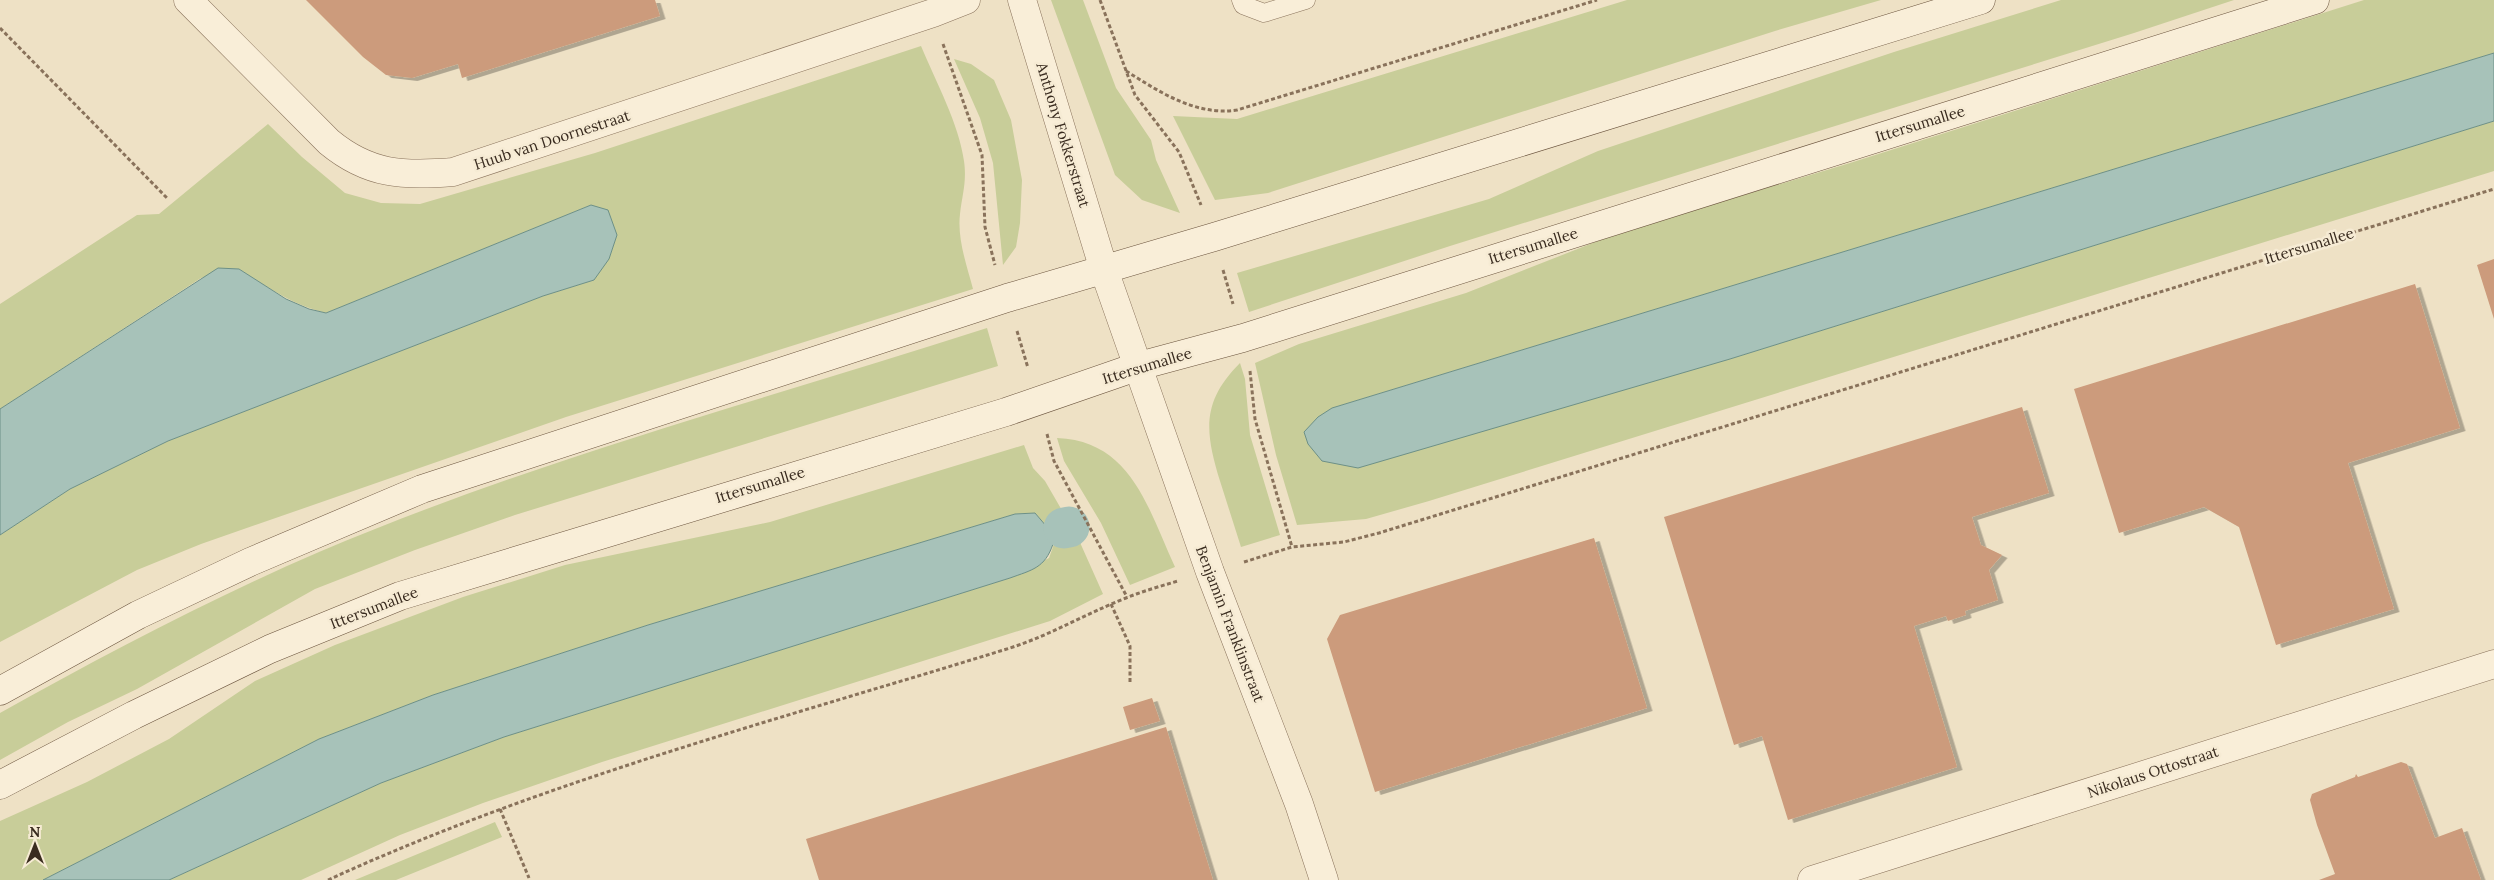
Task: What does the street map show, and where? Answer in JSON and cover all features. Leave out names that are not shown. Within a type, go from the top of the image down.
[{"type":"main road","name":"Huub van Doornestraat","points":[[188,0],[347,158],[368,167],[424,174],[453,172],[933,13],[966,0]]},
{"type":"main road","name":"Anthony Fokkerstraat","points":[[1022,0],[1104,270],[1139,366]]},
{"type":"main road","points":[[0,691],[138,615],[250,562],[422,489],[1007,298],[1214,237],[1981,0]]},
{"type":"main road","name":"Ittersumallee","points":[[0,785],[134,715],[270,649],[400,596],[1006,412],[1139,366],[1243,338],[2315,0]]},
{"type":"main road","name":"Benjamin Franklinstraat","points":[[1139,366],[1210,572],[1299,804],[1324,880]]},
{"type":"main road","name":"Nikolaus Ottostraat","points":[[1812,880],[2494,664]]},
{"type":"lane","points":[[1241,0],[1243,5],[1264,13],[1306,0]]},
{"type":"path","points":[[1100,0],[1135,95],[1179,152],[1214,237],[1250,369],[1255,419],[1292,547]]},
{"type":"path","points":[[1125,71],[1162,94],[1200,110],[1219,113],[1228,112],[1598,0]]},
{"type":"path","points":[[0,28],[167,198]]},
{"type":"path","name":"Ittersumallee","points":[[328,880],[404,847],[500,809],[606,773],[1043,638],[1111,604],[1144,591],[1292,547],[1344,542],[1379,533],[2494,189]]},
{"type":"path","points":[[1111,604],[1130,646],[1130,684]]},
{"type":"path","points":[[500,809],[529,878]]},
{"type":"green space","points":[[1051,0],[1083,0],[1116,88],[1151,140],[1156,160],[1180,213],[1142,200],[1115,175]]},
{"type":"green space","points":[[1627,0],[1881,0],[1775,31],[1268,193],[1215,200],[1173,116],[1237,119]]},
{"type":"green space","points":[[2061,0],[2234,0],[2134,33],[1450,246],[1249,312],[1237,273],[1489,199],[1598,151],[1894,52]]},
{"type":"green space","points":[[2364,0],[2494,0],[2494,53],[1332,408],[1730,359],[2494,121],[2494,171],[1429,501],[1366,519],[1297,525],[1276,455],[1255,363],[1299,344],[1466,293],[1618,233],[1850,163]]},
{"type":"green space","points":[[921,46],[952,118],[964,161],[964,188],[959,223],[963,252],[973,289],[566,417],[201,544],[137,570],[0,642],[0,535],[70,489],[168,441],[543,296],[594,280],[591,205],[326,313],[291,300],[239,269],[201,278],[0,409],[0,304],[137,215],[159,214],[268,124],[302,157],[345,193],[381,203],[420,204],[595,153]]},
{"type":"green space","points":[[954,59],[971,64],[994,80],[1011,120],[1022,180],[1020,223],[1016,247],[1003,265],[993,163],[980,118]]},
{"type":"green space","points":[[987,328],[998,366],[515,515],[415,550],[315,589],[137,689],[68,722],[0,760],[0,713],[158,628],[319,552],[483,488],[566,460],[650,432]]},
{"type":"green space","points":[[1240,363],[1245,379],[1250,435],[1280,535],[1241,547],[1220,481],[1209,432],[1210,418],[1218,391],[1227,377]]},
{"type":"green space","points":[[1057,438],[1082,442],[1103,451],[1120,465],[1146,501],[1175,567],[1130,585],[1101,523],[1064,461]]},
{"type":"green space","points":[[1024,445],[1033,468],[1045,481],[1078,538],[1103,594],[1050,621],[602,762],[483,803],[400,835],[301,880],[169,880],[381,783],[504,737],[1010,578],[1049,558],[1062,522],[1047,527],[1035,513],[1015,514],[648,625],[433,695],[319,739],[43,880],[0,880],[0,821],[87,782],[169,739],[255,681],[335,645],[463,597],[565,565],[770,522]]},
{"type":"green space","points":[[495,822],[502,837],[396,880],[355,880]]},
{"type":"water","points":[[2494,53],[2494,121],[1730,359],[1358,468],[1322,461],[1308,444],[1304,432],[1318,417],[1332,408]]},
{"type":"water","points":[[591,205],[608,210],[617,235],[609,259],[594,280],[543,296],[168,441],[70,489],[0,535],[0,409],[218,268],[239,269],[286,299],[309,309],[326,313]]},
{"type":"water","points":[[1035,513],[1047,527],[1062,522],[1067,537],[1053,544],[1042,563],[1025,573],[504,737],[381,783],[169,880],[43,880],[319,739],[433,695],[648,625],[1015,514]]},
{"type":"building","points":[[306,0],[655,0],[660,16],[462,78],[458,64],[412,78],[386,75],[363,57]]},
{"type":"building","points":[[2494,259],[2494,319],[2477,265]]},
{"type":"building","points":[[2415,284],[2460,428],[2348,463],[2394,609],[2276,645],[2239,527],[2204,507],[2119,533],[2074,389]]},
{"type":"building","points":[[2022,407],[2049,493],[1972,517],[1981,545],[2002,555],[1989,570],[1998,600],[1965,611],[1966,615],[1948,621],[1946,616],[1914,626],[1957,767],[1788,820],[1762,736],[1734,745],[1664,517]]},
{"type":"building","points":[[1594,538],[1647,708],[1375,792],[1327,639],[1340,615]]},
{"type":"building","points":[[1152,698],[1160,721],[1130,730],[1123,707]]},
{"type":"building","points":[[1166,727],[1213,880],[819,880],[806,839]]},
{"type":"building","points":[[2401,762],[2407,764],[2435,838],[2462,828],[2481,880],[2319,880],[2335,874],[2317,825],[2310,800],[2312,794],[2355,777],[2356,774],[2358,777]]},
{"type":"waterway","points":[[1064,528],[1069,527]]}]
